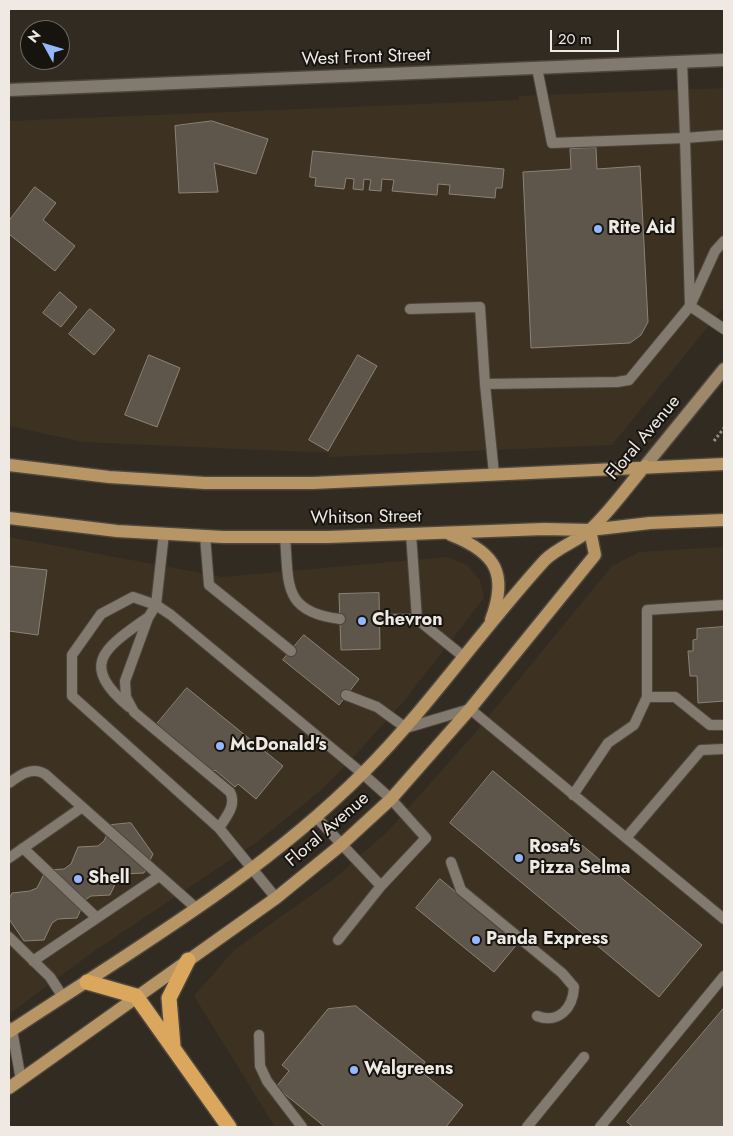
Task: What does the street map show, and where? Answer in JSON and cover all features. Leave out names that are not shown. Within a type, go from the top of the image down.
[{"type":"highway","points":[[173,1047],[169,998],[188,960]]},
{"type":"highway","points":[[87,982],[136,996],[229,1127]]},
{"type":"main road","name":"Floral Avenue","points":[[10,1029],[63,998],[253,869],[316,817],[363,774],[406,728],[547,558],[590,530],[724,369]]},
{"type":"main road","name":"Whitson Street","points":[[9,465],[109,477],[205,484],[312,483],[645,466],[724,464]]},
{"type":"main road","name":"Whitson Street","points":[[9,518],[117,531],[205,536],[285,537],[544,529],[590,530],[650,523],[724,520]]},
{"type":"main road","name":"Floral Avenue","points":[[9,1088],[276,898],[341,845],[391,799],[470,710],[595,555],[590,530]]},
{"type":"main road","points":[[447,533],[478,548],[495,569],[500,585],[499,598],[488,628]]},
{"type":"street","name":"West Front Street","points":[[9,90],[724,60]]},
{"type":"lane","points":[[682,61],[690,306]]},
{"type":"lane","points":[[537,68],[552,143],[724,135]]},
{"type":"lane","points":[[485,384],[617,382],[629,380],[690,306],[715,251],[724,241]]},
{"type":"lane","points":[[690,306],[724,329]]},
{"type":"lane","points":[[410,309],[480,307],[494,474]]},
{"type":"lane","points":[[134,712],[126,697],[125,681],[148,618],[156,604],[164,533]]},
{"type":"lane","points":[[411,534],[417,619]]},
{"type":"lane","points":[[205,536],[209,585],[291,651]]},
{"type":"lane","points":[[285,537],[290,592],[304,608],[320,617],[340,619]]},
{"type":"lane","points":[[276,898],[219,828],[72,696],[72,655],[101,614],[133,596],[156,604],[363,774],[391,799],[426,838],[381,886],[338,940]]},
{"type":"lane","points":[[574,795],[608,743],[634,724],[647,697],[647,610],[724,604]]},
{"type":"lane","points":[[148,618],[109,648],[101,662],[102,671],[108,688],[230,792],[233,797],[232,807],[219,828]]},
{"type":"lane","points":[[380,619],[417,619],[464,657]]},
{"type":"lane","points":[[346,696],[377,707],[406,728],[470,710],[724,919]]},
{"type":"lane","points":[[647,697],[675,697],[706,723],[724,725]]},
{"type":"lane","points":[[626,838],[701,750],[724,749]]},
{"type":"lane","points":[[9,782],[25,773],[41,772],[196,908]]},
{"type":"lane","points":[[9,858],[81,808]]},
{"type":"lane","points":[[316,817],[381,886]]},
{"type":"lane","points":[[23,848],[97,918]]},
{"type":"lane","points":[[451,862],[460,890],[562,973],[574,987],[572,1002],[560,1016],[547,1020],[537,1016]]},
{"type":"lane","points":[[33,961],[159,876]]},
{"type":"lane","points":[[9,937],[50,977],[63,998]]},
{"type":"lane","points":[[600,1127],[724,976]]},
{"type":"lane","points":[[10,1029],[20,1080]]},
{"type":"lane","points":[[259,1036],[260,1066],[267,1081],[302,1127]]},
{"type":"lane","points":[[527,1127],[584,1057]]},
{"type":"path","points":[[714,441],[724,428]]},
{"type":"shaded area","points":[[724,88],[724,307],[612,445],[328,457],[330,453],[83,442],[9,426],[9,121],[519,100],[519,96]]},
{"type":"shaded area","points":[[9,537],[222,577],[447,557],[467,565],[480,580],[484,598],[404,701],[319,792],[257,842],[96,950],[9,1014]]},
{"type":"shaded area","points":[[724,547],[724,1127],[275,1127],[194,996],[234,950],[335,878],[388,831],[474,734],[612,566],[639,552]]},
{"type":"building","points":[[212,121],[268,139],[256,174],[214,163],[218,192],[179,193],[175,126]]},
{"type":"building","points":[[596,148],[597,169],[640,166],[648,322],[641,335],[630,343],[531,348],[523,172],[571,169],[570,149]]},
{"type":"building","points":[[313,151],[504,169],[502,188],[496,188],[495,198],[449,194],[450,185],[438,184],[437,195],[392,191],[394,180],[382,179],[381,191],[369,190],[371,180],[364,179],[363,190],[353,189],[354,179],[346,178],[344,189],[315,186],[316,178],[310,177]]},
{"type":"building","points":[[35,187],[56,203],[43,220],[75,246],[55,271],[9,234],[9,221]]},
{"type":"building","points":[[60,292],[77,307],[61,327],[43,313]]},
{"type":"building","points":[[90,309],[115,330],[94,355],[69,334]]},
{"type":"building","points":[[149,355],[180,368],[157,427],[125,415]]},
{"type":"building","points":[[358,355],[377,366],[328,451],[309,440]]},
{"type":"building","points":[[9,566],[47,570],[38,635],[9,631]]},
{"type":"building","points":[[379,593],[380,649],[341,650],[339,594]]},
{"type":"building","points":[[724,627],[724,701],[698,703],[697,676],[690,676],[688,651],[693,651],[693,640],[697,639],[697,629]]},
{"type":"building","points":[[304,635],[359,679],[339,705],[283,660]]},
{"type":"building","name":"McDonald's","points":[[187,688],[283,766],[256,799],[238,784],[235,787],[215,770],[213,772],[156,725]]},
{"type":"building","points":[[493,771],[702,945],[659,997],[450,823]]},
{"type":"building","points":[[131,823],[153,854],[144,873],[124,874],[118,878],[110,895],[91,896],[85,900],[77,918],[58,919],[52,923],[44,940],[24,941],[9,919],[9,899],[12,893],[30,891],[37,888],[46,870],[64,869],[71,864],[78,847],[98,846],[104,841],[111,825]]},
{"type":"building","points":[[440,879],[518,943],[494,972],[416,908]]},
{"type":"building","points":[[356,1006],[425,1062],[419,1070],[463,1105],[446,1127],[325,1127],[276,1087],[289,1071],[282,1065],[328,1009]]},
{"type":"building","points":[[724,1008],[724,1127],[633,1127],[627,1122]]},
{"type":"place","name":"Rite Aid","points":[[598,229]]},
{"type":"place","name":"Chevron","points":[[362,621]]},
{"type":"place","name":"McDonald's","points":[[220,746]]},
{"type":"place","name":"Rosa's Pizza Selma","points":[[519,858]]},
{"type":"place","name":"Shell","points":[[78,879]]},
{"type":"place","name":"Panda Express","points":[[476,940]]},
{"type":"place","name":"Walgreens","points":[[354,1070]]}]
